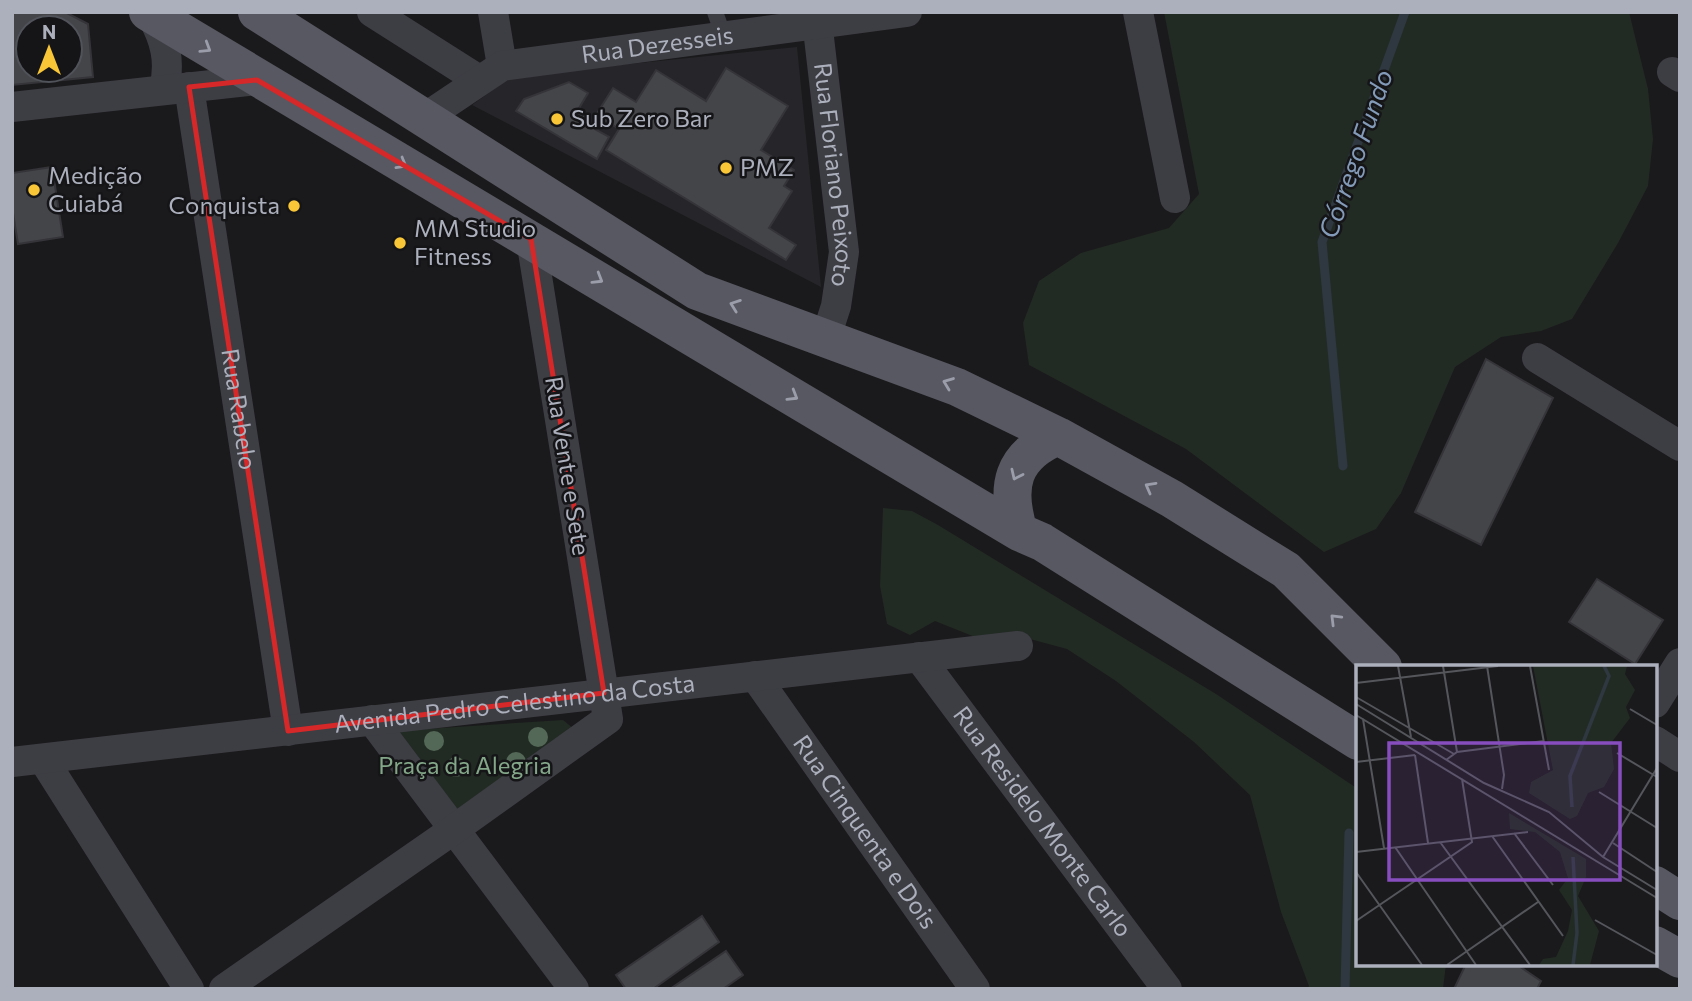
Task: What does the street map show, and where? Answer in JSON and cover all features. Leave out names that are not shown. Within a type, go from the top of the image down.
[{"type":"main road","points":[[257,12],[697,291],[957,387],[1058,436],[1172,499],[1286,570],[1381,665]]},
{"type":"main road","points":[[149,13],[257,80],[531,239],[1019,532],[1042,542],[1356,740]]},
{"type":"main road","points":[[1019,532],[1010,503],[1012,478],[1027,455],[1040,443],[1058,436]]},
{"type":"main road","points":[[1657,887],[1680,901]]},
{"type":"main road","points":[[1657,946],[1680,959]]},
{"type":"street","points":[[372,12],[491,73],[493,12]]},
{"type":"street","name":"Rua Dezesseis","points":[[422,119],[491,73],[719,25],[907,12]]},
{"type":"street","points":[[1138,12],[1175,198]]},
{"type":"street","name":"Rua Rabelo","points":[[149,13],[166,47],[177,88],[288,730]]},
{"type":"street","name":"Rua Floriano Peixoto","points":[[817,18],[844,252],[836,306],[826,337]]},
{"type":"street","points":[[12,107],[257,80]]},
{"type":"street","name":"Rua Vente e Sete","points":[[456,828],[608,719],[531,239]]},
{"type":"street","points":[[1537,358],[1680,446]]},
{"type":"street","name":"Avenida Pedro Celestino da Costa","points":[[12,762],[1018,646]]},
{"type":"street","name":"Rua Residelo Monte Carlo","points":[[919,657],[1167,989]]},
{"type":"street","points":[[1657,700],[1680,663]]},
{"type":"street","name":"Rua Cinquenta e Dois","points":[[755,676],[975,989]]},
{"type":"street","points":[[373,720],[574,989]]},
{"type":"street","points":[[1657,742],[1680,757]]},
{"type":"street","points":[[43,759],[189,989]]},
{"type":"street","points":[[224,989],[456,828]]},
{"type":"highlighted area","points":[[257,80],[531,239],[604,693],[288,731],[189,87]]},
{"type":"shaded area","points":[[797,47],[821,287],[472,105],[512,76]]},
{"type":"green space","points":[[1164,12],[1629,12],[1648,89],[1653,139],[1648,186],[1618,243],[1572,319],[1541,331],[1501,337],[1455,367],[1401,493],[1376,529],[1324,552],[1186,449],[1029,365],[1023,323],[1039,281],[1081,253],[1169,228],[1199,194]]},
{"type":"green space","points":[[883,508],[912,511],[1216,694],[1356,788],[1356,966],[1446,966],[1443,989],[1307,989],[1309,986],[1281,912],[1250,795],[1194,742],[1116,681],[1067,649],[1015,635],[980,639],[935,621],[910,635],[887,624],[880,586]]},
{"type":"green space","name":"Praça da Alegria","points":[[563,720],[574,729],[459,820],[395,731]]},
{"type":"building","points":[[12,12],[69,14],[14,14],[14,84],[22,84],[12,85]]},
{"type":"building","points":[[84,22],[88,24],[93,77],[84,78]]},
{"type":"building","points":[[726,68],[788,106],[761,150],[794,170],[784,186],[792,191],[769,228],[796,245],[786,260],[606,150],[619,129],[596,115],[613,88],[636,102],[656,70],[706,101]]},
{"type":"building","name":"Sub Zero Bar","points":[[569,82],[588,93],[578,110],[588,116],[584,123],[609,137],[597,159],[516,111],[524,99]]},
{"type":"building","name":"Medição Cuiabá","points":[[52,167],[63,237],[18,244],[12,207],[12,173]]},
{"type":"building","points":[[1486,359],[1553,398],[1481,545],[1415,512]]},
{"type":"building","points":[[1597,579],[1663,620],[1635,664],[1569,622]]},
{"type":"building","points":[[702,916],[719,942],[653,989],[626,989],[616,975]]},
{"type":"building","points":[[726,951],[743,975],[723,989],[670,989]]},
{"type":"building","points":[[1465,966],[1519,966],[1541,981],[1537,989],[1454,989]]},
{"type":"waterway","name":"Córrego Fundo","points":[[1343,466],[1322,242],[1405,12]]},
{"type":"waterway","name":"Córrego Fundo","points":[[1345,989],[1349,833]]},
{"type":"place","name":"Sub Zero Bar","points":[[557,119]]},
{"type":"place","name":"PMZ","points":[[726,168]]},
{"type":"place","name":"Medição Cuiabá","points":[[34,190]]},
{"type":"place","name":"Conquista","points":[[294,206]]},
{"type":"place","name":"MM Studio Fitness","points":[[400,243]]}]
